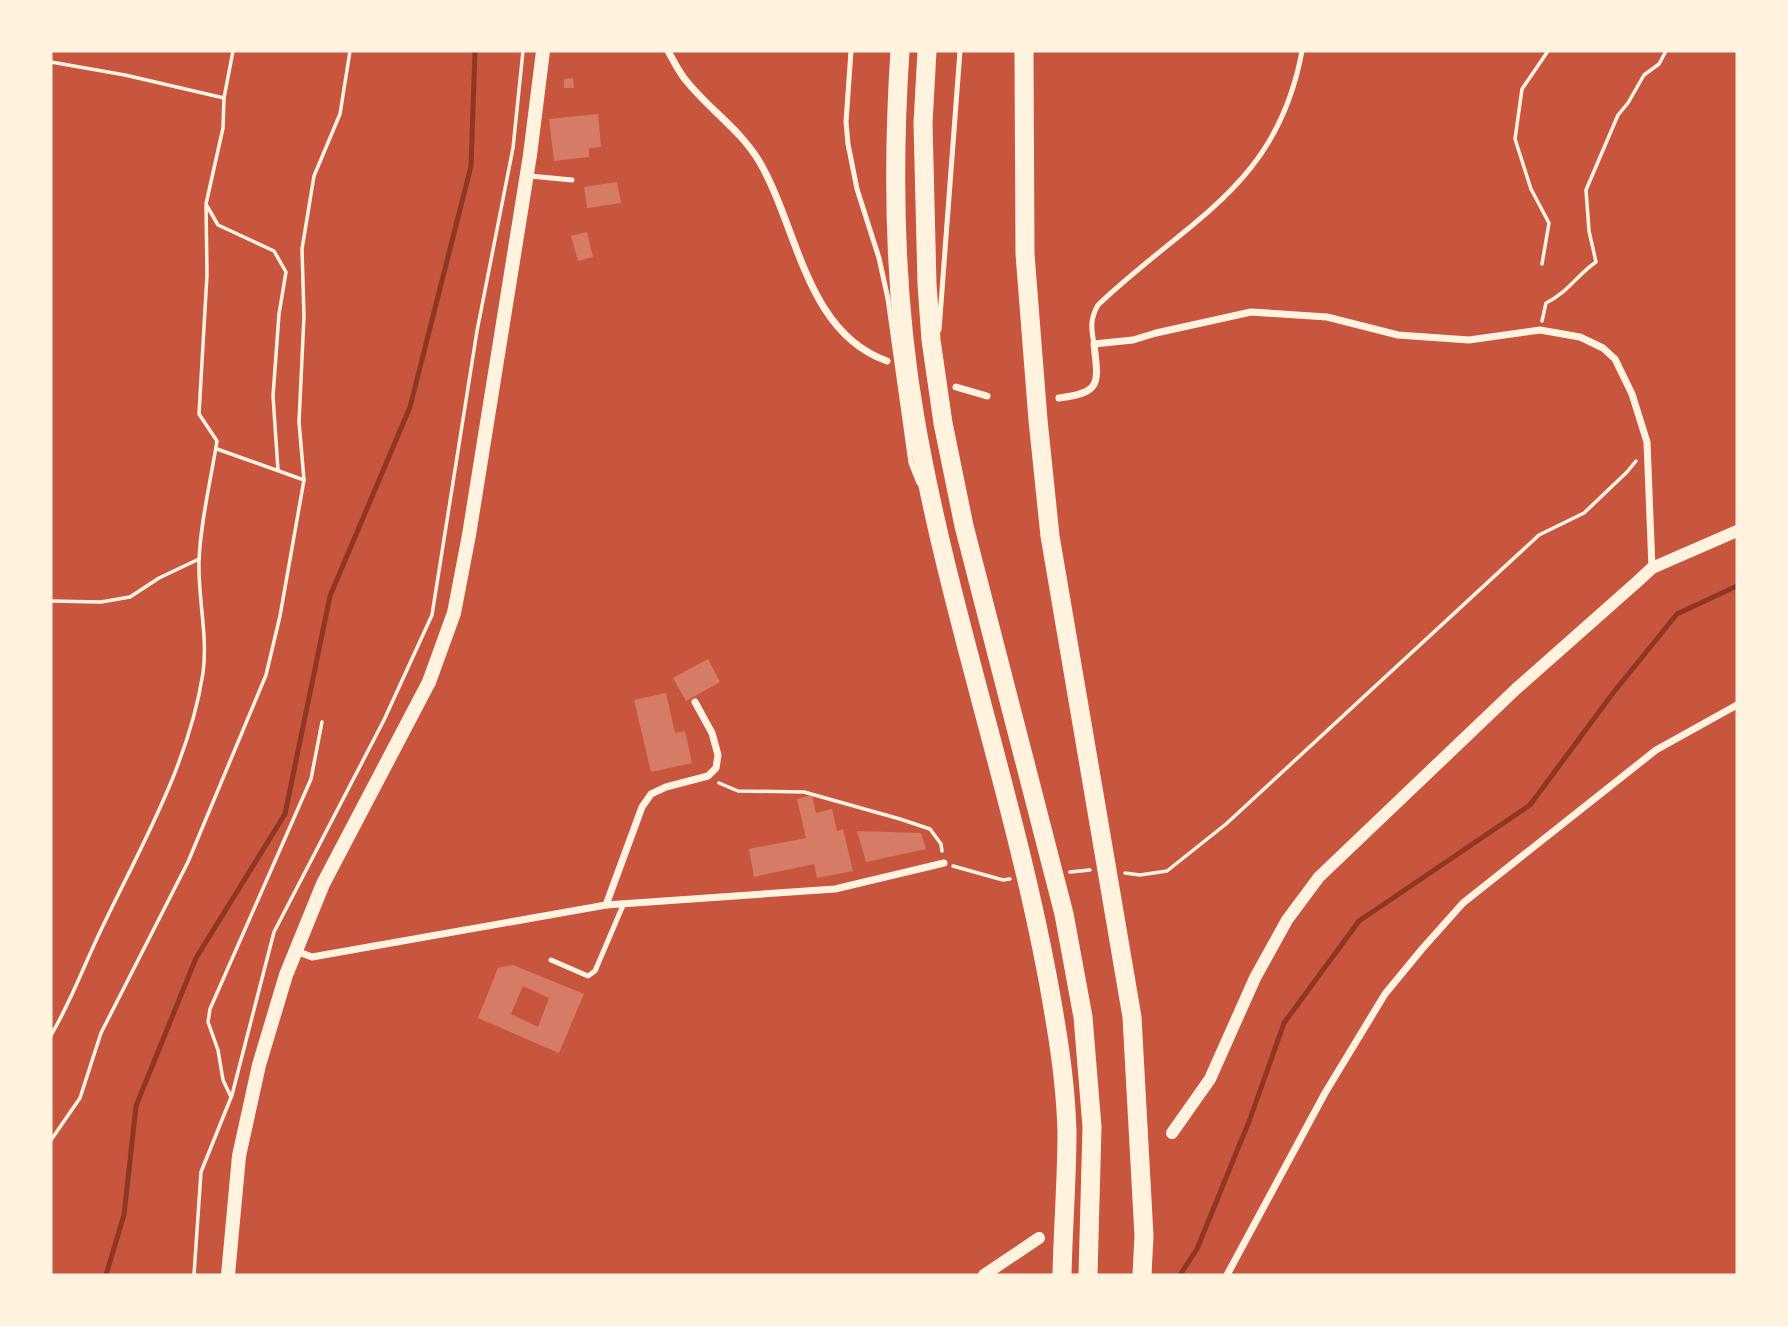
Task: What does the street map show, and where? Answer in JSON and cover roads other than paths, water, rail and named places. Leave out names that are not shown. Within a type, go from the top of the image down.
[{"type":"highway","points":[[900,51],[895,125],[895,182],[905,341],[915,418],[938,527],[1036,918],[1056,1022],[1067,1130],[1062,1275]]},
{"type":"highway","points":[[927,51],[923,123],[927,284],[936,373],[943,423],[964,526],[1064,914],[1083,1017],[1092,1127],[1087,1275]]},
{"type":"highway","points":[[1024,51],[1025,254],[1034,379],[1050,536],[1132,1017],[1144,1237],[1142,1275]]},
{"type":"main road","points":[[228,1275],[239,1156],[269,1026],[295,950],[323,884],[429,682],[454,612],[469,535],[543,51]]},
{"type":"street","points":[[668,51],[683,77],[738,133],[758,160],[807,275],[833,321],[863,350],[887,361]]},
{"type":"street","points":[[1059,398],[1084,394],[1093,387],[1097,378],[1094,344],[1133,340],[1251,312],[1326,317],[1398,335],[1469,340],[1540,330],[1580,337],[1603,348],[1615,359],[1632,394],[1647,442],[1652,568]]},
{"type":"street","points":[[956,387],[988,396]]},
{"type":"street","points":[[1172,1133],[1210,1079],[1255,978],[1287,919],[1319,877],[1516,689],[1652,568],[1737,531]]},
{"type":"street","points":[[606,905],[642,807],[651,794],[666,787],[708,776],[716,768],[718,755],[712,733],[695,702]]},
{"type":"street","points":[[1227,1275],[1325,1093],[1385,994],[1463,903],[1656,750],[1737,705]]},
{"type":"street","points":[[295,950],[312,957],[606,905],[835,889],[944,863]]},
{"type":"street","points":[[984,1275],[1039,1238]]},
{"type":"lane","points":[[851,51],[846,122],[848,144],[857,188],[888,299],[911,463],[938,527]]},
{"type":"lane","points":[[936,373],[960,51]]},
{"type":"lane","points":[[1094,344],[1090,327],[1092,315],[1098,305],[1213,209],[1240,183],[1262,154],[1294,91],[1302,51]]},
{"type":"lane","points":[[526,175],[572,180]]},
{"type":"lane","points":[[551,960],[588,976],[596,971],[624,903]]},
{"type":"waterway","points":[[106,1275],[124,1215],[136,1106],[196,958],[285,814],[330,596],[410,407],[471,166],[475,51]]},
{"type":"waterway","points":[[1180,1275],[1197,1249],[1250,1119],[1284,1023],[1359,921],[1530,805],[1613,693],[1677,614],[1737,586]]}]
